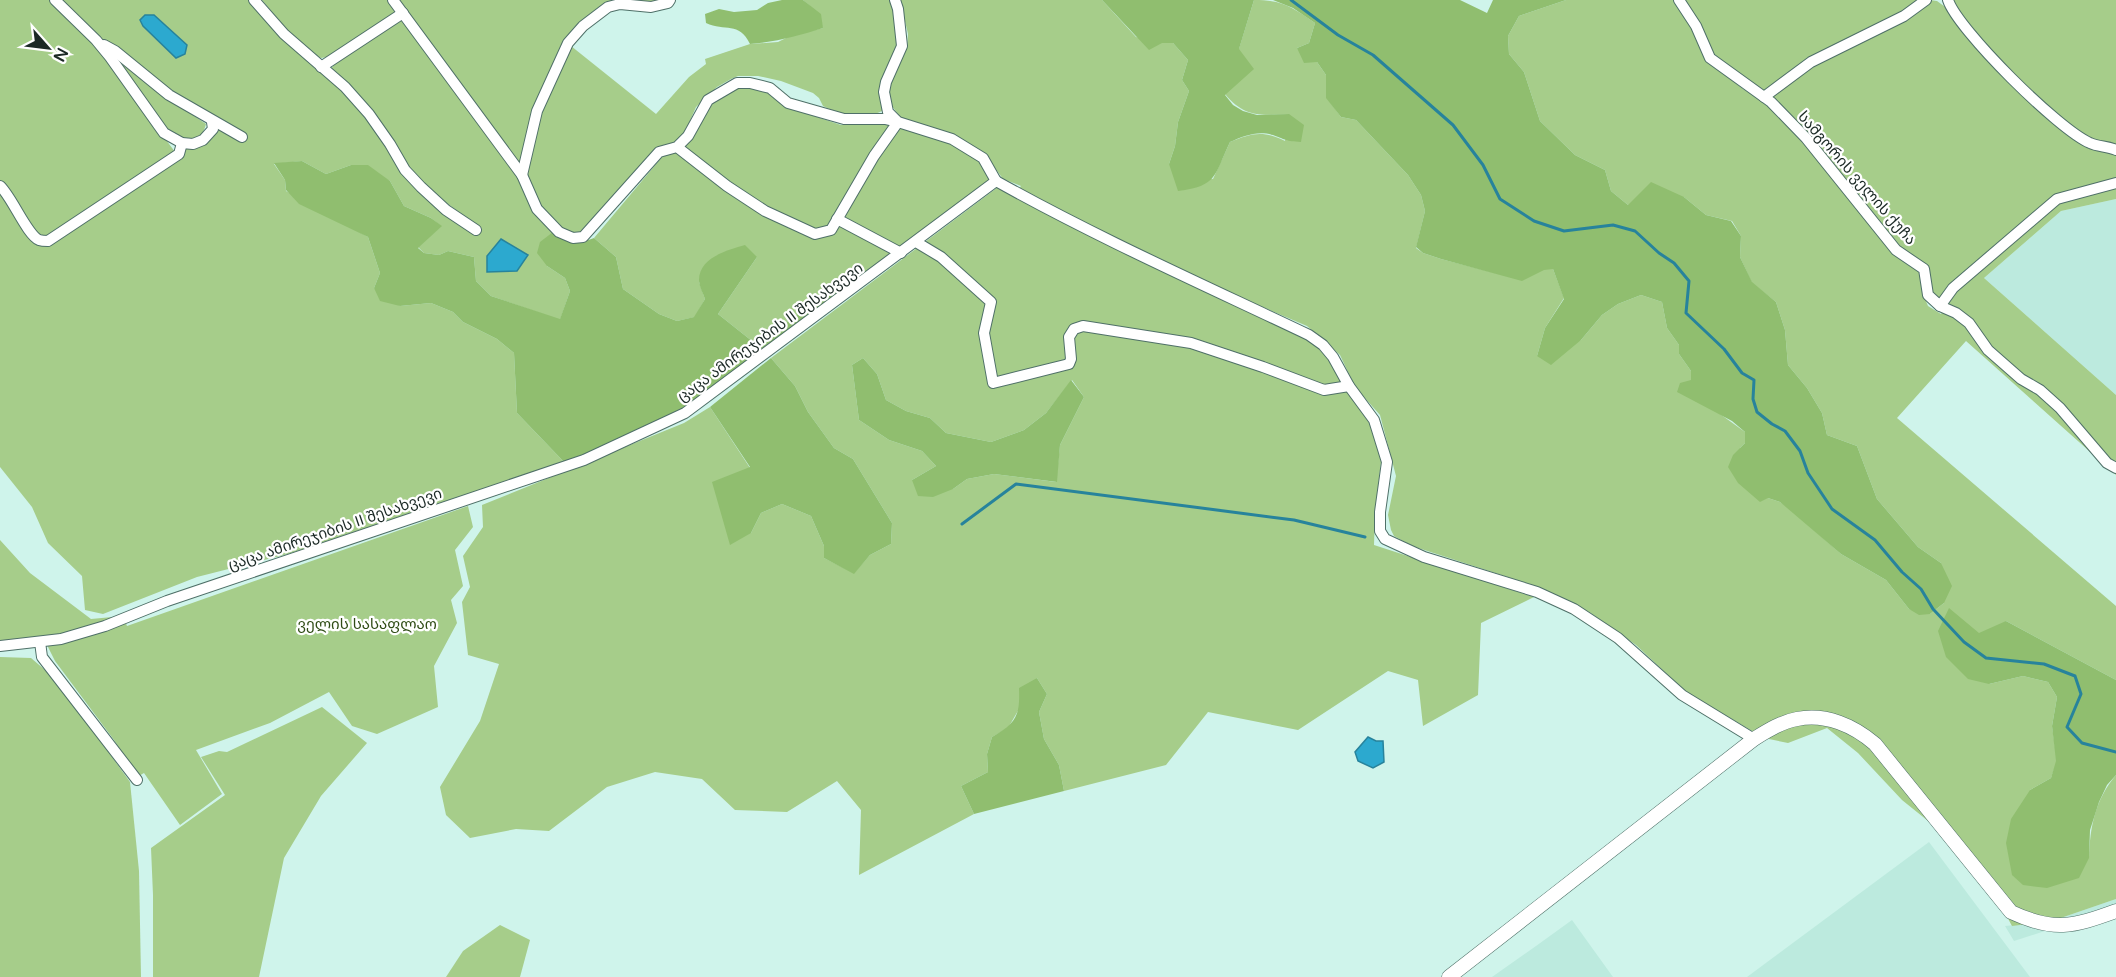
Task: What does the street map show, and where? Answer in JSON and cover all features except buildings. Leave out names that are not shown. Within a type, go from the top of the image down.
[{"type":"street","points":[[54,0],[96,40],[164,133],[182,143],[193,144],[203,140],[213,129],[212,122]]},
{"type":"street","points":[[254,0],[284,34],[345,87],[369,114],[405,170],[446,210],[476,230]]},
{"type":"street","points":[[393,0],[522,175],[537,209],[560,232],[573,238],[583,237],[659,152],[677,147],[688,136],[708,100],[737,83],[750,83],[770,88],[788,103],[844,119],[885,119],[952,139],[983,158],[996,181],[1105,239],[1309,335],[1323,345],[1333,357],[1348,386],[1374,420],[1387,462],[1380,512],[1380,531],[1385,540],[1414,553],[1537,592],[1574,609],[1618,638],[1682,695],[1754,739]]},
{"type":"street","points":[[522,175],[537,111],[568,43],[583,26],[608,7],[620,4],[651,7],[668,3],[670,0]]},
{"type":"street","points":[[895,0],[902,46],[884,92],[888,112],[898,122]]},
{"type":"street","name":"სამგორის ველის ქუჩა","points":[[1678,0],[1696,26],[1710,58],[1771,102],[1806,138],[1896,250],[1924,269],[1928,295],[1940,306]]},
{"type":"street","points":[[1764,98],[1811,62],[1904,16],[1926,0]]},
{"type":"street","points":[[1948,0],[1951,9],[1981,45],[2041,108],[2089,143],[2116,150]]},
{"type":"street","points":[[321,68],[403,13]]},
{"type":"street","points":[[96,40],[115,51],[169,95],[242,138]]},
{"type":"street","points":[[677,147],[727,186],[765,211],[816,234],[831,230],[874,156],[898,122]]},
{"type":"street","points":[[0,186],[13,202],[32,235],[39,240],[48,241],[179,154],[182,143]]},
{"type":"street","name":"ცაცა ამირეჯიბის II შესახვევი","points":[[0,646],[61,639],[105,626],[167,601],[584,460],[634,438],[685,413],[996,181]]},
{"type":"street","points":[[2116,183],[2057,199],[1953,288],[1940,306],[1956,312],[1969,322],[1988,350],[2021,379],[2040,390],[2060,408],[2107,463],[2116,468]]},
{"type":"street","points":[[837,219],[901,253]]},
{"type":"street","points":[[916,242],[941,257],[991,302],[984,333],[993,383],[1069,364],[1071,359],[1069,337],[1074,329],[1083,326],[1191,343],[1324,390],[1348,386]]},
{"type":"street","points":[[40,642],[42,657],[137,780]]},
{"type":"street","points":[[1449,977],[1754,739],[1777,726],[1798,719],[1832,721],[1851,727],[1875,744],[2011,912],[2040,924],[2064,926],[2093,920],[2116,911]]},
{"type":"shaded area","points":[[2116,199],[2116,395],[1984,278],[2061,211]]},
{"type":"shaded area","points":[[1929,842],[2030,977],[1747,977]]},
{"type":"shaded area","points":[[2116,899],[2116,908],[2014,941],[2005,926],[2052,921]]},
{"type":"shaded area","points":[[1572,920],[1613,977],[1492,977],[1536,946]]},
{"type":"green space","points":[[0,0],[50,0],[99,49],[175,152],[50,236],[42,237],[37,234],[20,205],[0,182]]},
{"type":"green space","points":[[60,0],[249,0],[344,92],[366,117],[409,182],[443,214],[478,235],[482,229],[426,188],[401,158],[381,122],[362,98],[331,69],[336,62],[400,19],[407,23],[519,178],[553,232],[547,266],[565,278],[570,291],[560,320],[491,296],[476,281],[474,257],[448,251],[439,255],[424,253],[418,247],[441,226],[431,218],[404,206],[390,181],[351,165],[326,174],[302,161],[274,164],[285,180],[286,191],[368,237],[380,273],[374,288],[400,306],[431,303],[453,312],[463,322],[497,339],[514,353],[517,413],[565,463],[288,554],[197,577],[103,614],[85,610],[82,576],[48,543],[32,507],[0,467],[0,191],[38,243],[217,127],[243,142],[247,136],[190,104],[113,45],[100,38]]},
{"type":"green space","points":[[262,0],[389,0],[397,11],[334,56],[321,58],[311,53],[285,28]]},
{"type":"green space","points":[[396,0],[668,0],[651,4],[620,2],[568,39],[523,163],[518,166]]},
{"type":"green space","points":[[803,0],[892,0],[900,43],[884,110],[862,116],[845,114],[823,106],[813,93],[781,81],[758,76],[738,76],[717,87],[696,107],[683,137],[616,196],[578,235],[561,230],[540,206],[525,175],[540,111],[571,46],[656,114],[689,77],[706,64],[705,59],[750,44],[778,42],[790,36],[823,28],[810,6]]},
{"type":"green space","points":[[803,0],[821,14],[823,28],[769,42],[750,44],[741,32],[706,23],[705,14],[719,9],[734,12],[757,10],[768,3]]},
{"type":"green space","points":[[900,0],[1102,0],[1136,37],[1173,43],[1188,60],[1182,80],[1189,91],[1178,122],[1175,146],[1169,164],[1213,179],[1230,142],[1258,134],[1270,135],[1285,141],[1289,114],[1261,114],[1246,111],[1232,102],[1225,94],[1254,0],[1273,1],[1293,9],[1315,23],[1309,43],[1297,48],[1317,62],[1326,75],[1327,98],[1341,117],[1356,120],[1408,175],[1421,195],[1425,211],[1416,248],[1441,259],[1522,280],[1544,269],[1553,269],[1564,298],[1545,328],[1537,356],[1581,340],[1602,315],[1618,304],[1641,295],[1662,302],[1667,328],[1679,345],[1679,354],[1691,371],[1691,380],[1720,414],[1745,432],[1745,443],[1740,448],[1768,498],[1789,508],[1841,554],[1886,580],[1909,609],[1930,614],[1944,603],[1941,563],[1918,547],[1877,499],[1857,446],[1827,435],[1822,413],[1807,388],[1788,365],[1785,330],[1776,302],[1752,283],[1740,257],[1741,236],[1732,221],[1706,215],[1684,197],[1628,205],[1611,191],[1605,170],[1575,155],[1540,121],[1524,72],[1509,54],[1508,36],[1519,16],[1566,0],[1676,0],[1688,18],[1707,59],[1743,89],[1769,104],[1787,122],[1898,258],[1916,268],[1924,280],[1923,294],[1928,306],[1941,314],[1958,290],[2059,201],[2116,188],[2116,199],[2061,211],[1984,278],[2116,395],[2116,475],[1966,341],[1897,418],[2116,606],[2116,680],[2006,621],[1989,684],[2023,676],[2048,682],[2057,697],[2052,726],[2057,761],[2051,778],[2030,790],[2089,858],[2091,835],[2098,804],[2116,775],[2116,899],[2052,921],[2012,926],[1984,874],[1938,829],[1902,800],[1858,753],[1827,728],[1788,743],[1764,738],[1686,692],[1636,645],[1589,612],[1532,585],[1412,546],[1394,536],[1388,515],[1396,476],[1380,415],[1355,387],[1340,355],[1307,326],[1183,273],[1018,190],[1021,186],[1003,179],[986,156],[901,118],[888,101],[887,91],[891,78],[907,48],[908,34]]},
{"type":"green space","points":[[1102,0],[1254,0],[1239,49],[1254,69],[1225,95],[1233,105],[1243,111],[1257,115],[1289,114],[1304,125],[1301,142],[1262,133],[1240,138],[1230,142],[1217,171],[1208,182],[1191,189],[1178,191],[1169,164],[1175,146],[1178,122],[1189,91],[1182,80],[1188,60],[1173,43],[1162,43],[1149,50]]},
{"type":"green space","points":[[1273,0],[1460,0],[1487,13],[1493,0],[1566,0],[1519,16],[1508,36],[1509,54],[1524,72],[1540,121],[1575,155],[1605,170],[1611,191],[1628,205],[1651,182],[1684,197],[1706,215],[1731,221],[1741,236],[1740,257],[1752,282],[1776,302],[1785,330],[1788,365],[1807,388],[1822,413],[1827,435],[1857,446],[1877,499],[1918,547],[1941,563],[1952,586],[1944,603],[1930,614],[1919,615],[1909,609],[1886,580],[1841,554],[1780,502],[1768,498],[1760,502],[1738,483],[1728,467],[1733,455],[1745,443],[1745,432],[1732,421],[1677,392],[1680,383],[1691,380],[1691,371],[1679,354],[1679,345],[1667,328],[1662,302],[1641,295],[1618,304],[1602,315],[1581,340],[1551,365],[1537,356],[1545,328],[1564,299],[1553,269],[1544,270],[1522,281],[1441,259],[1423,253],[1416,247],[1425,211],[1421,195],[1408,175],[1356,120],[1341,117],[1326,98],[1326,75],[1317,62],[1304,63],[1297,48],[1309,43],[1315,23],[1293,8]]},
{"type":"green space","points":[[1683,0],[1921,0],[1763,92],[1714,58]]},
{"type":"green space","points":[[1930,0],[1937,1],[1948,9],[2030,102],[2116,155],[2116,181],[2057,195],[1941,301],[1931,293],[1930,280],[1768,97],[1814,63]]},
{"type":"green space","points":[[1951,0],[2116,0],[2116,145],[2114,143],[2109,146],[2091,141],[2043,106],[1983,45]]},
{"type":"green space","points":[[112,55],[206,124],[203,132],[198,137],[187,139],[168,129],[149,108]]},
{"type":"green space","points":[[739,87],[762,89],[787,107],[841,125],[888,123],[954,144],[979,160],[991,179],[840,294],[833,287],[757,345],[718,314],[757,257],[699,282],[705,299],[695,317],[677,321],[659,314],[623,289],[616,257],[594,238],[662,157],[682,142],[707,108],[714,101]]},
{"type":"green space","points":[[302,161],[326,174],[351,165],[368,165],[390,181],[404,206],[431,218],[442,226],[418,248],[424,253],[439,255],[448,251],[474,257],[476,281],[491,296],[560,319],[570,291],[565,278],[547,266],[537,253],[540,242],[553,232],[583,242],[594,238],[616,257],[623,289],[659,314],[677,321],[694,317],[705,299],[699,280],[704,266],[715,256],[745,245],[757,257],[718,314],[757,345],[833,287],[840,294],[683,411],[565,463],[517,413],[514,353],[497,339],[463,322],[453,312],[431,303],[400,306],[380,301],[374,288],[380,273],[368,237],[299,204],[286,190],[285,180],[274,163]]},
{"type":"green space","points":[[998,187],[1308,340],[1328,355],[1365,414],[1376,438],[1381,462],[1374,545],[1534,597],[1481,623],[1478,695],[1423,726],[1418,680],[1388,671],[1298,730],[1208,712],[1166,765],[1064,791],[1059,765],[1044,739],[1039,712],[1047,694],[1037,678],[1008,728],[992,737],[987,754],[988,772],[961,786],[974,814],[859,875],[861,810],[837,781],[787,812],[735,810],[702,779],[655,772],[607,787],[549,831],[516,829],[470,838],[446,815],[440,787],[480,721],[499,664],[468,655],[462,602],[470,587],[463,556],[483,527],[482,505],[684,423],[710,407],[750,468],[751,533],[761,513],[782,504],[811,516],[824,546],[824,558],[854,573],[870,555],[891,544],[892,523],[853,459],[834,448],[808,412],[795,386],[771,358]],"holes":[[[863,358],[877,374],[886,400],[906,411],[930,418],[946,433],[991,442],[1024,430],[1046,413],[1072,380],[1084,397],[1060,445],[1056,482],[994,474],[967,479],[953,489],[912,480],[936,466],[922,451],[889,440],[859,420],[852,365]]]},
{"type":"green space","points":[[771,358],[795,386],[808,412],[834,448],[853,459],[892,523],[891,544],[870,555],[854,574],[824,558],[824,546],[811,516],[782,504],[761,513],[751,533],[730,545],[712,482],[750,467],[710,407]]},
{"type":"green space","points":[[863,358],[877,374],[886,400],[906,411],[930,418],[946,433],[991,442],[1024,430],[1046,413],[1071,380],[1084,397],[1060,445],[1057,482],[994,474],[967,479],[953,489],[933,497],[918,496],[912,480],[936,466],[922,451],[889,440],[859,420],[852,365]]},
{"type":"green space","name":"ველის სასაფლაო","points":[[468,506],[473,527],[455,550],[463,586],[451,600],[457,623],[434,666],[438,707],[377,734],[352,726],[329,692],[270,723],[196,750],[222,794],[180,825],[144,773],[137,777],[114,740],[55,661],[43,637],[0,644],[0,540],[30,573],[91,619],[123,616],[127,626]]},
{"type":"green space","points":[[1949,608],[1979,633],[2006,621],[2116,680],[2116,775],[2107,785],[2099,802],[2090,830],[2089,858],[2079,878],[2047,888],[2023,885],[2012,875],[2006,843],[2011,819],[2030,790],[2051,778],[2056,761],[2052,726],[2057,697],[2048,682],[2023,676],[1989,684],[1968,679],[1946,657],[1938,631]]},
{"type":"green space","points":[[0,657],[31,658],[45,670],[67,694],[130,782],[139,871],[141,977],[0,977]]},
{"type":"green space","points":[[1037,678],[1047,694],[1039,712],[1044,739],[1059,765],[1064,791],[974,814],[961,786],[988,772],[987,754],[992,737],[1007,727],[1015,717],[1019,705],[1019,688]]},
{"type":"green space","points":[[322,707],[367,743],[321,796],[284,858],[259,977],[153,977],[151,848],[225,795],[201,757],[219,751],[227,752]]},
{"type":"green space","points":[[500,925],[530,940],[520,977],[446,977],[463,951]]},
{"type":"water","points":[[145,15],[154,15],[187,45],[185,54],[176,58],[143,26],[140,20]]},
{"type":"water","points":[[501,239],[528,255],[517,271],[487,272],[487,256]]},
{"type":"water","points":[[1368,737],[1376,741],[1383,741],[1384,762],[1373,768],[1358,761],[1355,752]]},
{"type":"waterway","points":[[1291,0],[1338,35],[1373,55],[1453,125],[1483,165],[1500,199],[1534,221],[1564,231],[1613,225],[1635,231],[1674,263],[1689,281],[1686,313],[1724,349],[1742,373],[1754,380],[1753,399],[1757,412],[1785,431],[1800,451],[1808,473],[1832,509],[1875,540],[1902,572],[1921,589],[1933,609],[1964,642],[1986,658],[2044,664],[2075,676],[2081,694],[2067,727],[2082,743],[2116,752]]},
{"type":"waterway","points":[[962,524],[1016,484],[1294,520],[1365,537]]}]
